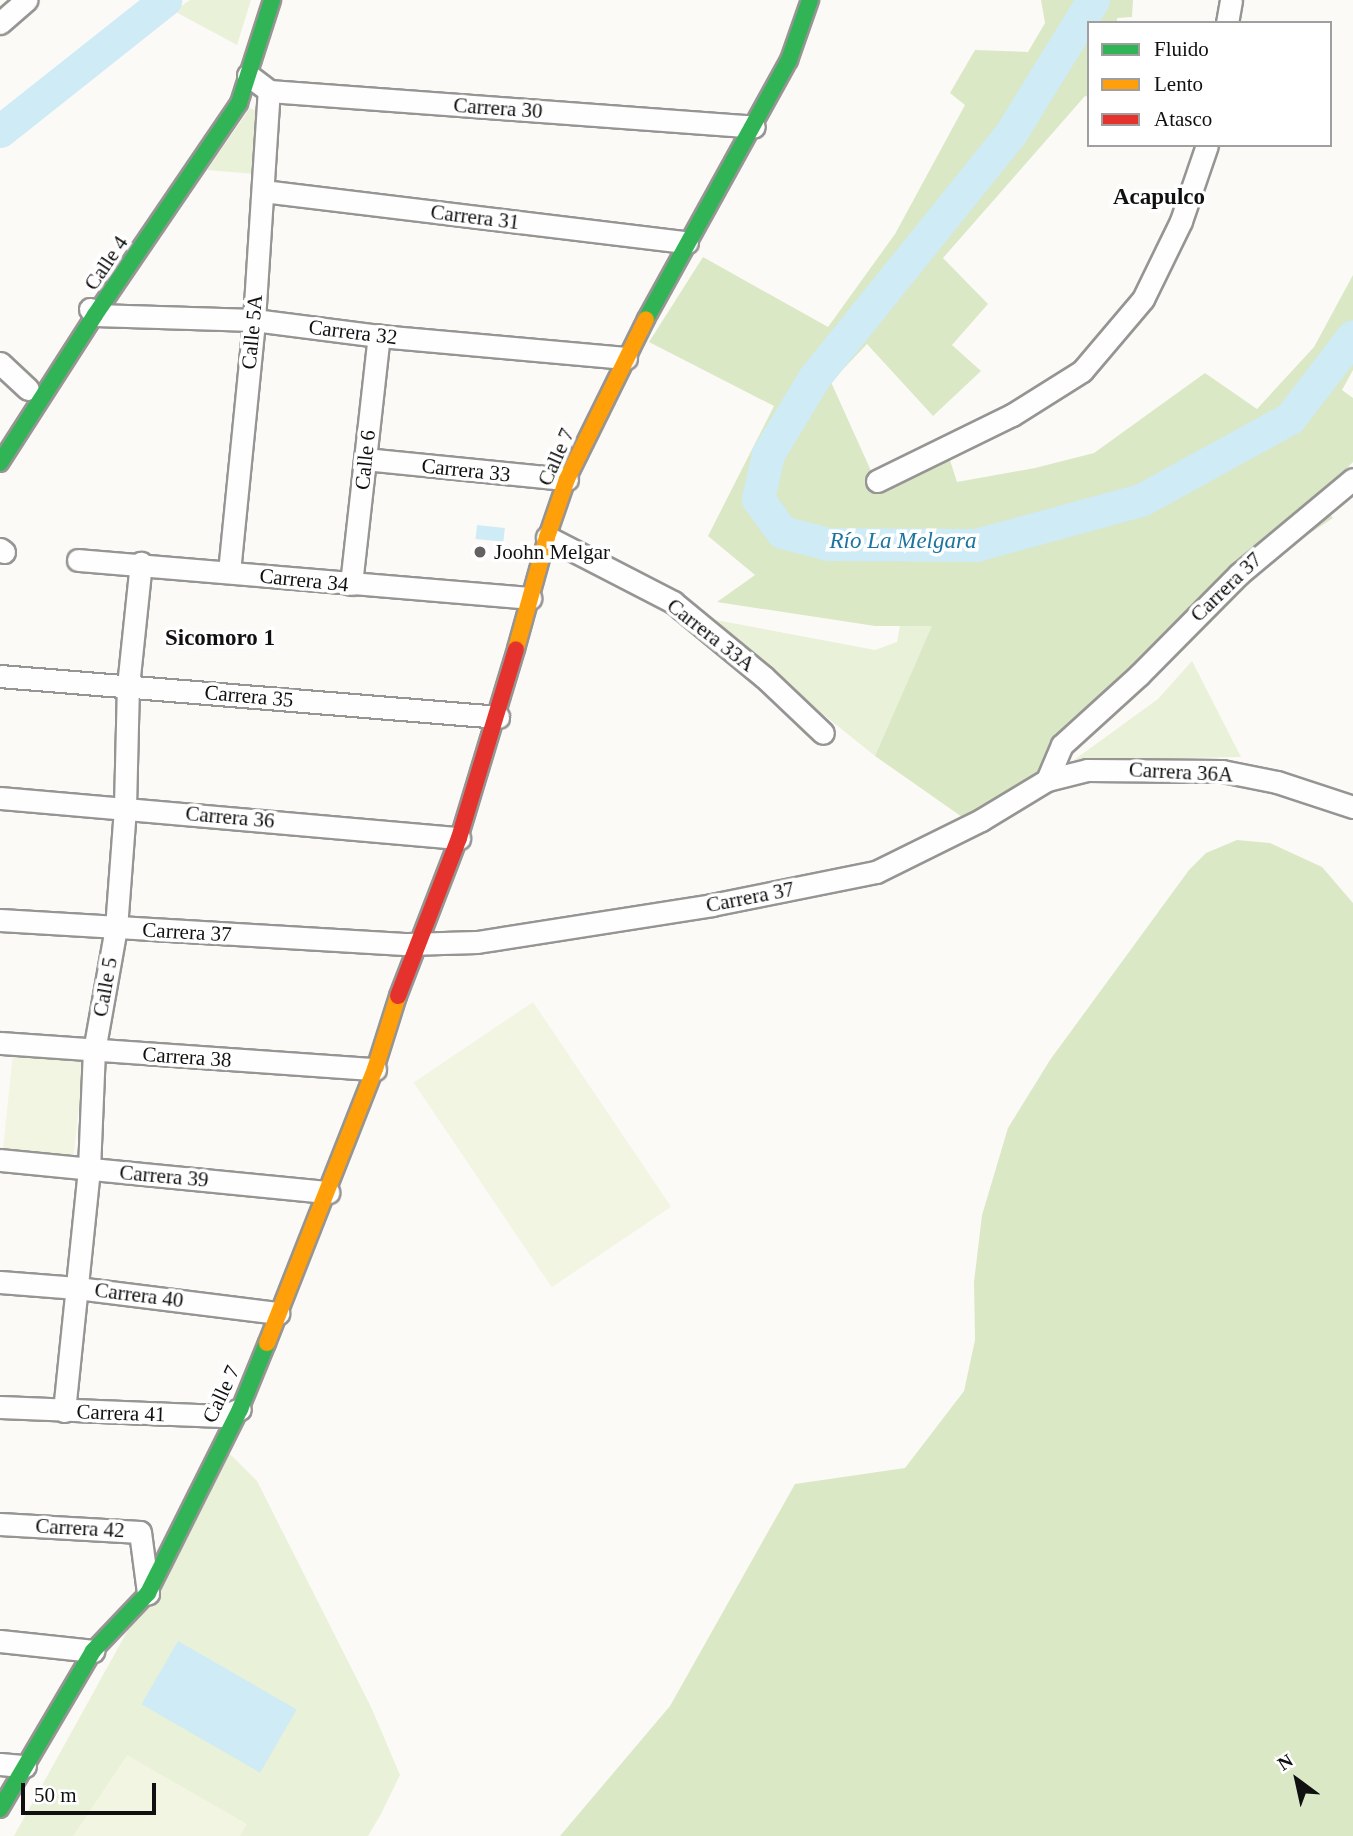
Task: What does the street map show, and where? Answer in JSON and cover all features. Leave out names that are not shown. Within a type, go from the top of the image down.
[{"type":"street","points":[[0,23],[26,0]]},
{"type":"street","name":"Calle 4","points":[[0,433],[28,389],[91,309],[229,119],[239,103],[272,0]]},
{"type":"street","name":"Calle 7","points":[[748,127],[798,0]]},
{"type":"street","name":"Calle 7","points":[[0,1809],[93,1651],[148,1593],[240,1409],[375,1069],[413,949],[453,837],[491,717],[523,597],[533,533],[679,242],[789,60],[808,0]]},
{"type":"street","points":[[1227,21],[1231,0]]},
{"type":"street","points":[[246,80],[270,91]]},
{"type":"street","name":"Carrera 30","points":[[270,91],[748,127]]},
{"type":"street","name":"Calle 5A","points":[[229,572],[254,320],[270,91]]},
{"type":"street","points":[[877,481],[1012,415],[1082,371],[1143,299],[1181,221],[1206,147]]},
{"type":"street","name":"Carrera 31","points":[[263,191],[679,242]]},
{"type":"street","name":"Calle 4","points":[[0,463],[91,309]]},
{"type":"street","name":"Carrera 32","points":[[91,309],[254,320],[379,336],[619,357]]},
{"type":"street","name":"Calle 6","points":[[351,584],[379,336]]},
{"type":"street","points":[[0,363],[28,389]]},
{"type":"street","name":"Carrera 33","points":[[365,459],[561,479]]},
{"type":"street","name":"Calle 7","points":[[523,597],[547,537],[561,479]]},
{"type":"street","name":"Carrera 37","points":[[0,920],[413,949],[477,942],[712,905],[876,872],[981,820],[1047,780],[1062,745],[1139,674],[1239,574],[1353,479]]},
{"type":"street","name":"Carrera 33A","points":[[547,537],[673,602],[764,677],[823,733]]},
{"type":"street","name":"Carrera 34","points":[[78,560],[141,563],[351,584],[523,597]]},
{"type":"street","name":"Calle 5","points":[[64,1411],[89,1169],[94,1051],[116,928],[125,807],[128,686],[141,563]]},
{"type":"street","name":"Carrera 35","points":[[0,676],[491,717]]},
{"type":"street","name":"Carrera 36A","points":[[1047,780],[1087,770],[1222,771],[1277,782],[1353,807]]},
{"type":"street","name":"Carrera 36","points":[[0,798],[453,837]]},
{"type":"street","name":"Carrera 38","points":[[0,1043],[375,1069]]},
{"type":"street","name":"Carrera 39","points":[[0,1160],[328,1192]]},
{"type":"street","name":"Carrera 40","points":[[0,1282],[77,1288],[278,1313]]},
{"type":"street","name":"Carrera 41","points":[[0,1407],[222,1416],[240,1409]]},
{"type":"street","name":"Carrera 42","points":[[0,1524],[140,1532],[148,1593]]},
{"type":"street","points":[[0,1641],[93,1651]]},
{"type":"street","points":[[0,1764],[25,1766]]},
{"type":"green space","points":[[190,0],[251,0],[237,45],[174,11]]},
{"type":"green space","points":[[1041,0],[1133,0],[1132,17],[1117,18],[1117,21],[1087,21],[1087,96],[943,258],[988,304],[952,345],[981,371],[933,416],[867,344],[831,382],[876,482],[948,454],[957,482],[1035,468],[1094,453],[1205,373],[1257,409],[1314,347],[1353,275],[1353,370],[1342,390],[1353,398],[1353,462],[1317,498],[1333,518],[1277,555],[1235,592],[1040,778],[965,819],[875,756],[932,626],[875,626],[717,602],[755,575],[708,536],[774,406],[649,342],[703,257],[828,327],[895,234],[965,105],[950,93],[975,50],[1028,52],[1045,23]]},
{"type":"green space","points":[[250,108],[258,112],[256,174],[207,170]]},
{"type":"green space","points":[[716,620],[875,650],[897,642],[900,626],[933,626],[875,756],[713,626]]},
{"type":"green space","points":[[1192,661],[1241,757],[1074,760],[1158,699]]},
{"type":"green space","points":[[1237,840],[1270,843],[1322,867],[1353,903],[1353,1836],[560,1836],[670,1706],[795,1484],[905,1468],[964,1391],[975,1340],[974,1282],[982,1215],[1008,1128],[1050,1060],[1189,870],[1206,853]]},
{"type":"green space","points":[[533,1002],[671,1207],[552,1287],[414,1083]]},
{"type":"green space","points":[[13,1054],[84,1061],[73,1162],[2,1154]]},
{"type":"green space","points":[[227,1451],[257,1481],[371,1707],[400,1775],[381,1814],[368,1836],[14,1836]]},
{"type":"green space","points":[[127,1755],[247,1824],[240,1836],[73,1836]]},
{"type":"water","points":[[477,525],[505,528],[503,542],[476,539]]},
{"type":"water","points":[[178,1641],[297,1710],[260,1773],[142,1704]]},
{"type":"waterway","name":"Río La Melgara","points":[[0,131],[165,0]]},
{"type":"waterway","name":"Río La Melgara","points":[[1093,0],[1011,133],[814,378],[768,454],[758,499],[782,532],[828,544],[976,545],[1141,500],[1290,418],[1353,336]]},
{"type":"traffic: fast","points":[[0,463],[95,315],[239,103],[272,0]]},
{"type":"traffic: fast","points":[[646,319],[789,60],[810,0]]},
{"type":"traffic: fast","points":[[0,1809],[93,1651],[148,1593],[240,1409],[267,1343]]},
{"type":"traffic: slow","points":[[516,649],[547,537],[567,479],[646,319]]},
{"type":"traffic: slow","points":[[267,1343],[375,1069],[398,996]]},
{"type":"traffic: jam","points":[[398,996],[459,838],[516,649]]},
{"type":"place","name":"Joohn Melgar","points":[[480,552]]},
{"type":"district","name":"Acapulco","points":[[1159,197]]},
{"type":"district","name":"Sicomoro 1","points":[[220,638]]}]
